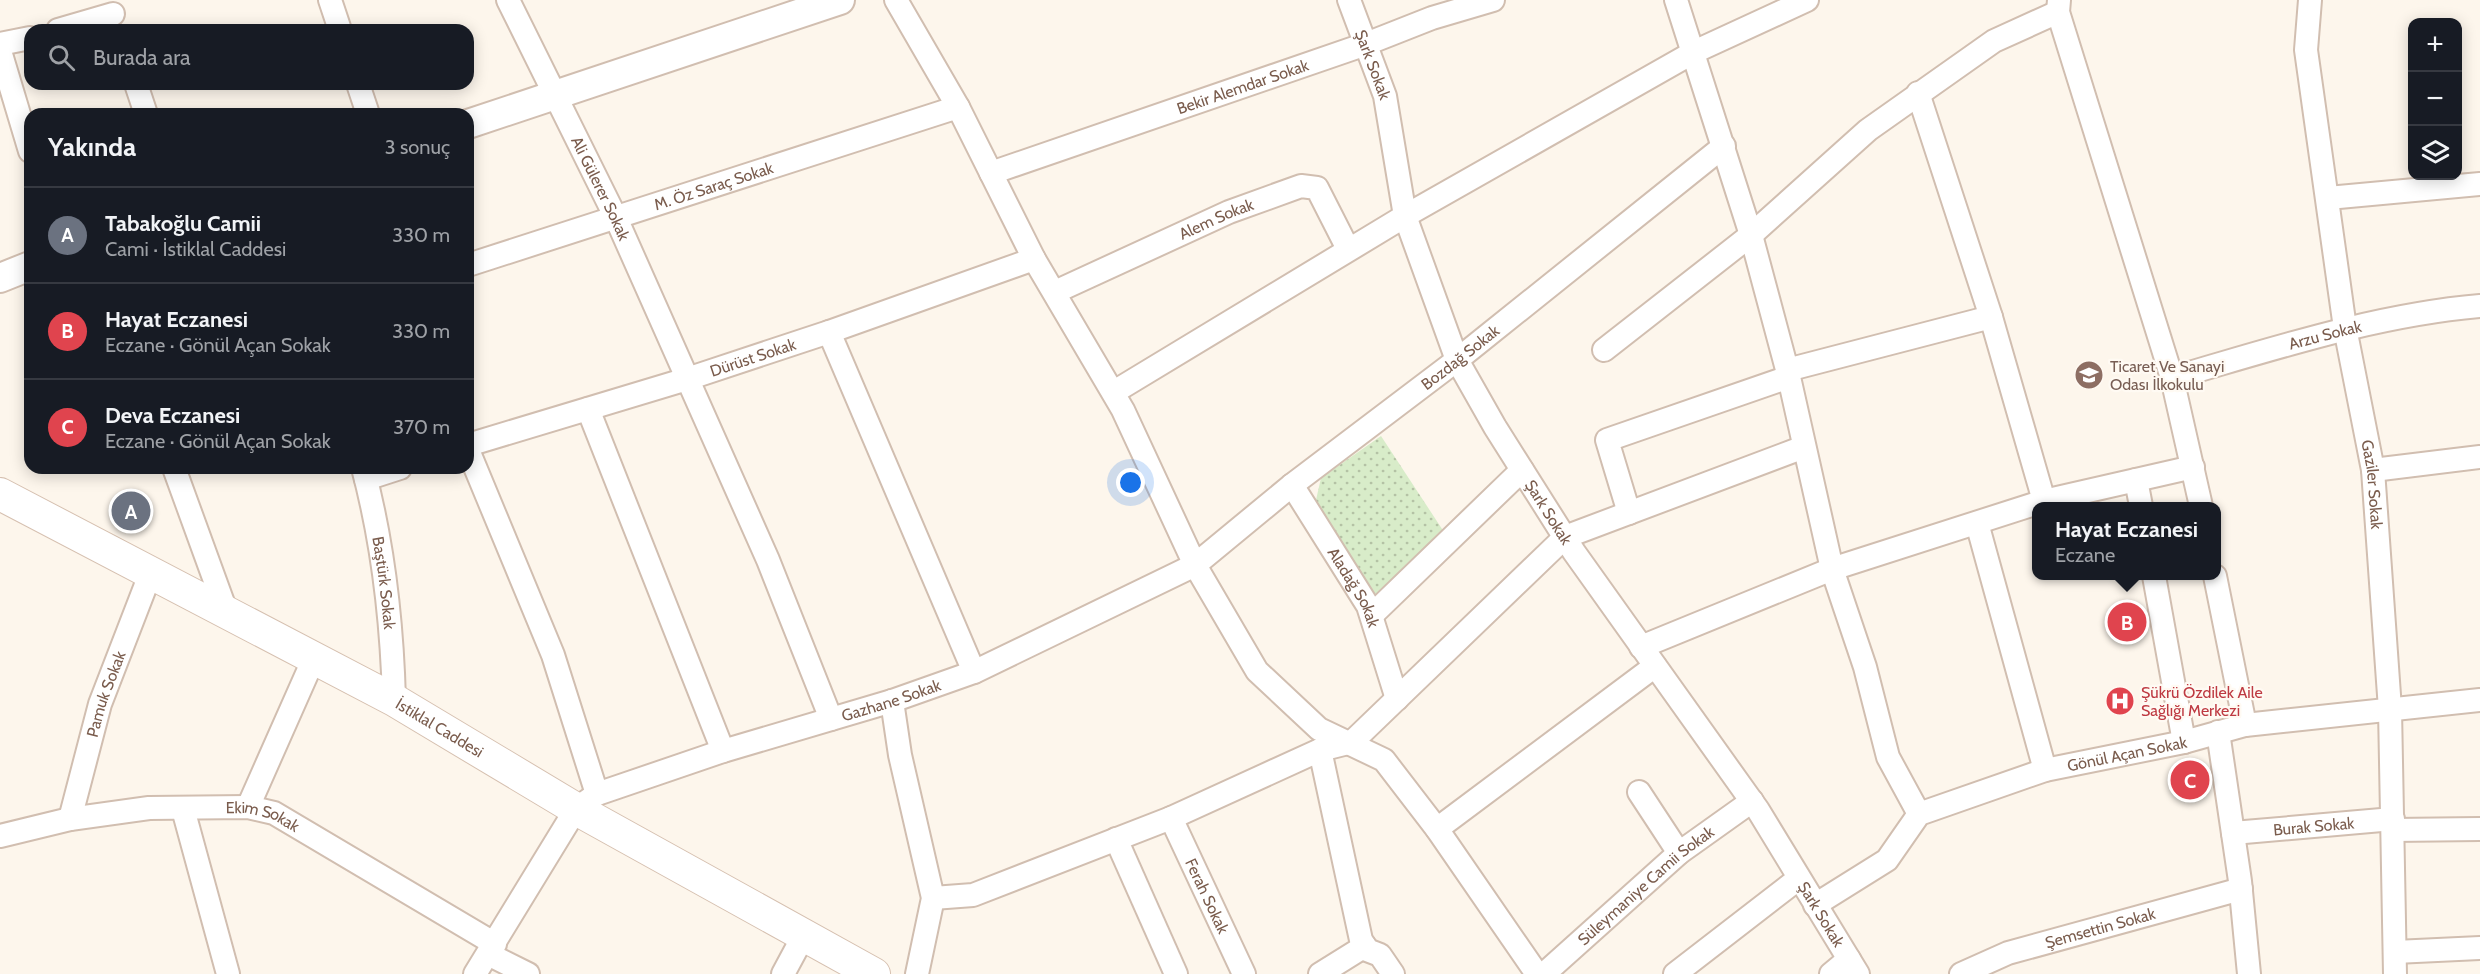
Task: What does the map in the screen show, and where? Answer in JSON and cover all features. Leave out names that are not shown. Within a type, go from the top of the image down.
[{"type":"main road","name":"İstiklal Caddesi","points":[[0,494],[587,801],[874,974]]},
{"type":"street","points":[[330,0],[338,24]]},
{"type":"street","name":"Ali Gülerer Sokak","points":[[508,0],[616,218],[768,560],[831,719]]},
{"type":"street","points":[[474,122],[840,0]]},
{"type":"street","points":[[896,0],[958,107],[1034,259],[1114,392],[1195,565],[1257,671],[1319,729],[1352,742],[1384,759],[1437,829],[1537,974]]},
{"type":"street","name":"Şark Sokak","points":[[1348,0],[1385,96],[1405,216],[1457,360],[1522,470],[1565,537],[1752,801],[1798,879],[1854,966]]},
{"type":"street","name":"Bekir Alemdar Sokak","points":[[992,173],[1366,44],[1432,18],[1493,0]]},
{"type":"street","points":[[1676,0],[1724,146],[1750,235],[1788,374],[1832,569],[1865,668],[1888,757],[1919,814],[1887,860],[1815,904]]},
{"type":"street","points":[[1114,392],[1348,249],[1694,52],[1808,0]]},
{"type":"street","name":"Gaziler Sokak","points":[[2310,0],[2306,50],[2345,328],[2373,470],[2390,709],[2395,963]]},
{"type":"street","points":[[1604,350],[1750,235],[1868,130],[1994,41],[2058,6],[2172,378],[2200,502]]},
{"type":"street","points":[[80,24],[114,15]]},
{"type":"street","points":[[0,44],[24,39]]},
{"type":"street","points":[[0,51],[8,106],[24,139]]},
{"type":"street","points":[[138,90],[144,108]]},
{"type":"street","points":[[360,90],[366,108]]},
{"type":"street","points":[[1918,93],[1991,317],[2044,501]]},
{"type":"street","name":"M. Öz Saraç Sokak","points":[[474,263],[958,107]]},
{"type":"street","name":"Bozdağ Sokak","points":[[1195,565],[1292,486],[1457,360],[1724,146]]},
{"type":"street","points":[[2328,198],[2480,184]]},
{"type":"street","name":"Alem Sokak","points":[[1055,292],[1229,212],[1301,186],[1317,188],[1348,249]]},
{"type":"street","name":"Dürüst Sokak","points":[[474,443],[687,379],[829,332],[1034,259]]},
{"type":"street","points":[[0,278],[24,268]]},
{"type":"street","name":"Arzu Sokak","points":[[2172,378],[2345,328],[2480,306]]},
{"type":"street","points":[[1629,513],[1607,440],[1788,374],[1991,317]]},
{"type":"street","points":[[829,332],[974,672]]},
{"type":"street","points":[[588,409],[723,751]]},
{"type":"street","points":[[933,898],[973,895],[1172,818],[1320,750],[1352,742],[1565,537],[1804,447]]},
{"type":"street","points":[[2373,470],[2480,457]]},
{"type":"street","points":[[474,464],[553,655],[587,801],[494,957],[475,974]]},
{"type":"street","points":[[2041,502],[2193,467]]},
{"type":"street","points":[[1372,615],[1522,470]]},
{"type":"street","points":[[176,474],[226,611]]},
{"type":"street","name":"Baştürk Sokak","points":[[364,474],[393,642],[394,700]]},
{"type":"street","points":[[2136,480],[2140,502]]},
{"type":"street","name":"Aladağ Sokak","points":[[1292,486],[1372,615],[1397,699]]},
{"type":"street","points":[[1641,647],[1832,569],[2032,505]]},
{"type":"street","points":[[1977,523],[2045,770]]},
{"type":"street","name":"Gazhane Sokak","points":[[587,801],[723,751],[892,701],[974,672],[1195,565]]},
{"type":"street","name":"Pamuk Sokak","points":[[70,819],[100,704],[151,572]]},
{"type":"street","points":[[2155,580],[2184,742]]},
{"type":"street","points":[[2216,580],[2245,725]]},
{"type":"street","points":[[249,807],[314,658]]},
{"type":"street","points":[[1437,829],[1655,666]]},
{"type":"street","name":"Gönül Açan Sokak","points":[[1919,814],[2045,770],[2184,742],[2245,725],[2480,700]]},
{"type":"street","points":[[892,701],[900,755],[933,898],[917,974]]},
{"type":"street","points":[[2218,732],[2241,889],[2249,974]]},
{"type":"street","points":[[1320,750],[1366,948]]},
{"type":"street","points":[[1639,792],[1679,853]]},
{"type":"street","name":"Süleymaniye Camii Sokak","points":[[1544,974],[1679,853],[1752,801]]},
{"type":"street","name":"Ekim Sokak","points":[[0,836],[70,819],[149,808],[183,810],[249,807],[274,813],[494,957],[528,974]]},
{"type":"street","points":[[183,810],[228,974]]},
{"type":"street","name":"Ferah Sokak","points":[[1172,818],[1244,974]]},
{"type":"street","name":"Burak Sokak","points":[[2233,833],[2393,825],[2480,829]]},
{"type":"street","points":[[1116,839],[1176,974]]},
{"type":"street","points":[[1675,974],[1798,879]]},
{"type":"street","name":"Şemsettin Sokak","points":[[1961,974],[2008,953],[2241,889]]},
{"type":"street","points":[[783,974],[805,933]]},
{"type":"street","points":[[1320,974],[1366,948]]},
{"type":"street","points":[[1366,948],[1380,955],[1393,974]]},
{"type":"street","points":[[2395,963],[2480,948]]},
{"type":"street","points":[[1831,974],[1854,966]]},
{"type":"green space","points":[[1381,436],[1446,535],[1379,599],[1320,513],[1316,500],[1321,478]]},
{"type":"place","name":"Ticaret Ve Sanayi Odası İlkokulu","points":[[2089,375]]},
{"type":"place","name":"Tabakoğlu Camii","points":[[131,511]]},
{"type":"place","name":"Hayat Eczanesi","points":[[2127,622]]},
{"type":"place","name":"Şükrü Özdilek Aile Sağlığı Merkezi","points":[[2120,701]]},
{"type":"place","name":"Deva Eczanesi","points":[[2190,780]]}]
